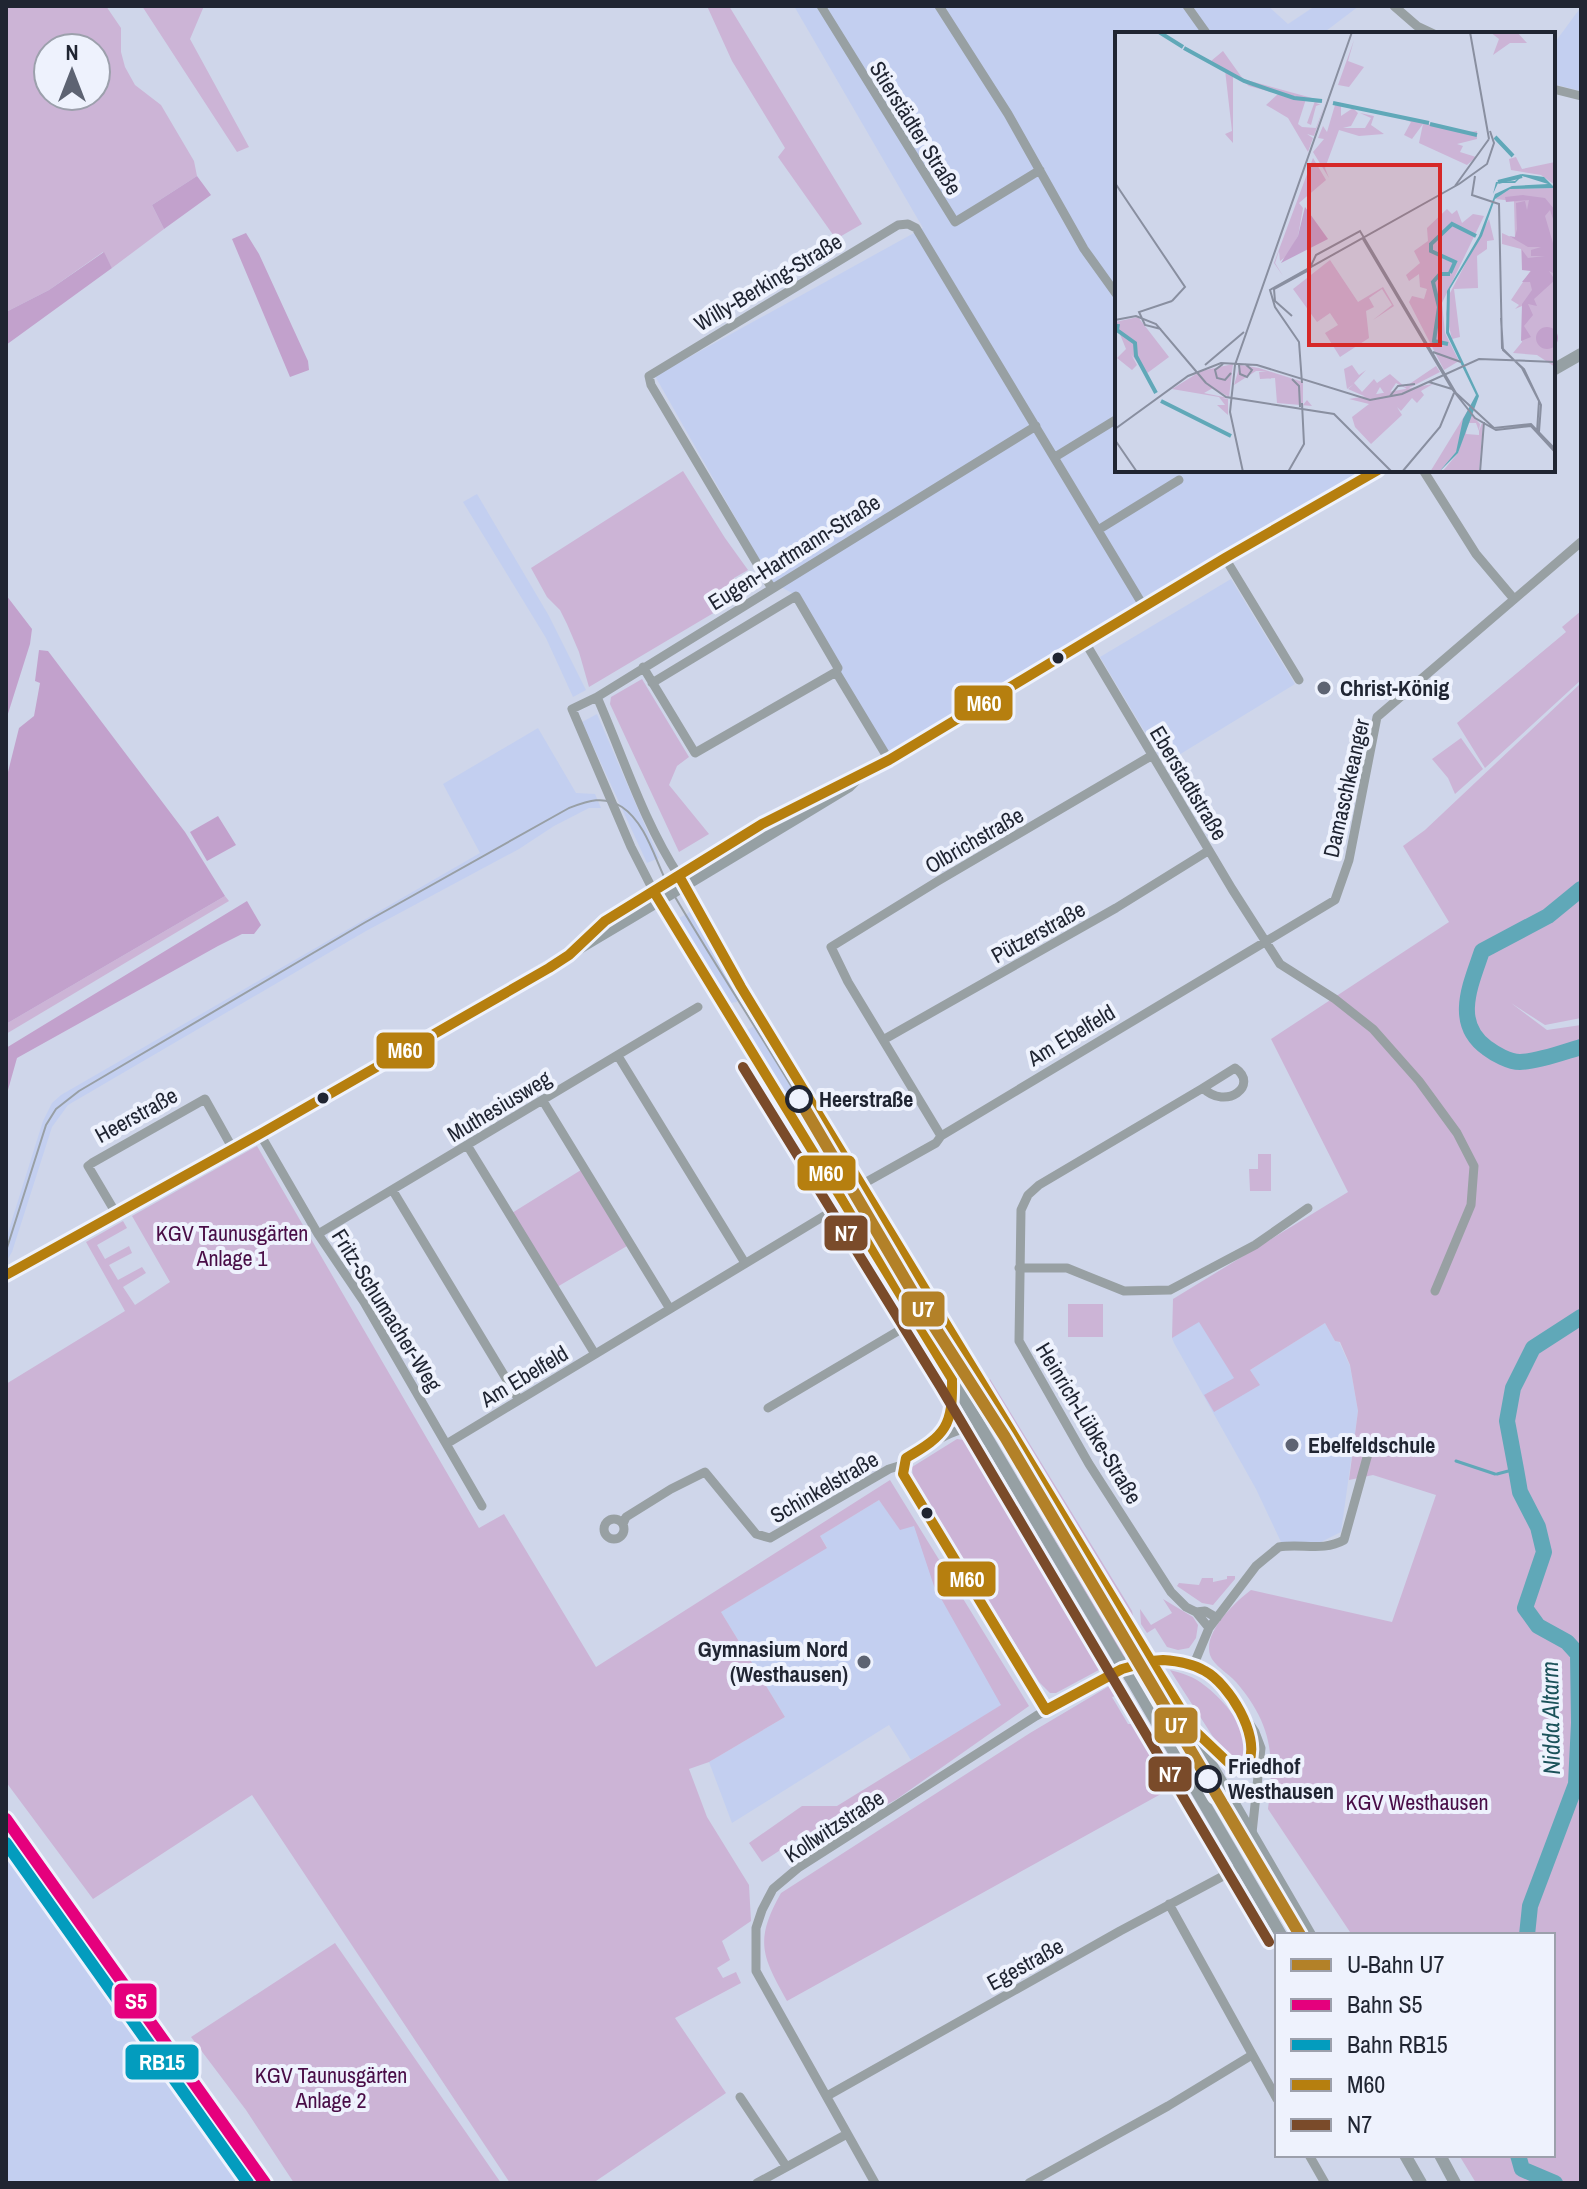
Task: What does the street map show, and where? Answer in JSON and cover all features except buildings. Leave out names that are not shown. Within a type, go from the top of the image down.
[{"type":"main road","points":[[1555,369],[1581,354]]},
{"type":"main road","points":[[6,1275],[260,1134],[569,955],[681,880],[849,786],[857,778],[1225,558],[1375,472]]},
{"type":"main road","points":[[681,880],[741,987],[1144,1649],[1160,1665],[1194,1732],[1309,1933]]},
{"type":"main road","points":[[657,896],[713,1000],[839,1207],[952,1379],[1117,1666],[1130,1677],[1280,1933]]},
{"type":"main road","points":[[1406,2157],[1421,2183]]},
{"type":"main road","points":[[1441,2157],[1455,2183]]},
{"type":"street","name":"Stierstädter Straße","points":[[821,6],[955,222],[1040,170]]},
{"type":"street","points":[[939,6],[985,76],[1084,249],[1115,292]]},
{"type":"street","points":[[1187,6],[1206,32]]},
{"type":"street","points":[[1394,6],[1417,26],[1430,32]]},
{"type":"street","points":[[1555,90],[1581,96]]},
{"type":"street","name":"Willy-Berking-Straße","points":[[771,587],[651,385],[649,376],[890,230],[908,224],[916,228],[1036,426]]},
{"type":"street","points":[[1055,457],[1115,420]]},
{"type":"street","points":[[1036,426],[1144,607]]},
{"type":"street","name":"Eugen-Hartmann-Straße","points":[[657,896],[635,856],[572,709],[597,697],[1036,426]]},
{"type":"street","points":[[1424,472],[1476,554],[1514,599]]},
{"type":"street","points":[[1098,530],[1179,480]]},
{"type":"street","name":"Damaschkeanger","points":[[1335,900],[1349,860],[1377,717],[1581,542]]},
{"type":"street","points":[[1225,558],[1299,680]]},
{"type":"street","points":[[652,683],[796,596],[838,668],[836,672],[889,760]]},
{"type":"street","name":"Eberstadtstraße","points":[[1085,642],[1208,851],[1280,964],[1335,999],[1373,1029],[1419,1081],[1457,1133],[1474,1166],[1471,1205],[1436,1279],[1435,1291]]},
{"type":"street","points":[[643,667],[695,753],[836,672]]},
{"type":"street","points":[[597,697],[633,786],[667,858],[681,880]]},
{"type":"street","name":"Olbrichstraße","points":[[883,1040],[837,963],[831,947],[1151,756]]},
{"type":"street","name":"Pützerstraße","points":[[883,1040],[1116,908],[1208,851]]},
{"type":"street","name":"Am Ebelfeld","points":[[839,1207],[861,1185],[936,1143],[941,1136],[1263,940],[1335,900]]},
{"type":"street","name":"Muthesiusweg","points":[[318,1234],[698,1007]]},
{"type":"street","points":[[883,1040],[941,1136]]},
{"type":"street","points":[[618,1056],[745,1263]]},
{"type":"street","name":"Heinrich-Lübke-Straße","points":[[1203,1088],[1039,1185],[1028,1195],[1021,1210],[1019,1341],[1089,1464],[1171,1592],[1196,1612],[1209,1628]]},
{"type":"street","name":"Heerstraße","points":[[117,1215],[88,1166],[92,1163],[205,1099],[233,1149]]},
{"type":"street","points":[[543,1101],[670,1309]]},
{"type":"street","name":"Fritz-Schumacher-Weg","points":[[260,1134],[318,1234],[364,1302],[482,1506]]},
{"type":"street","points":[[467,1145],[595,1354]]},
{"type":"street","points":[[393,1191],[519,1400]]},
{"type":"street","points":[[1019,1268],[1067,1268],[1124,1291],[1170,1290],[1255,1245],[1308,1208]]},
{"type":"street","name":"Am Ebelfeld","points":[[448,1443],[824,1216]]},
{"type":"street","points":[[768,1408],[915,1321]]},
{"type":"street","points":[[937,1442],[950,1422],[952,1379]]},
{"type":"street","name":"Schinkelstraße","points":[[623,1524],[626,1517],[705,1472],[756,1534],[770,1538],[889,1469],[902,1465],[906,1458],[964,1429],[974,1431],[992,1446]]},
{"type":"street","points":[[1194,1664],[1209,1628],[1256,1566],[1279,1547],[1318,1547],[1344,1540],[1371,1443]]},
{"type":"street","points":[[902,1465],[907,1483],[1046,1710]]},
{"type":"street","name":"Heinrich-Lübke-Straße","points":[[1196,1612],[1205,1611],[1217,1618]]},
{"type":"street","points":[[1160,1665],[1194,1664],[1219,1681],[1255,1732],[1261,1748],[1252,1833]]},
{"type":"street","name":"Kollwitzstraße","points":[[875,2183],[756,1971],[756,1928],[773,1889],[798,1868],[1117,1666]]},
{"type":"street","points":[[1194,1732],[1224,1761],[1234,1768],[1242,1766],[1253,1756],[1253,1747],[1238,1707]]},
{"type":"street","name":"Egestraße","points":[[827,2096],[1242,1866]]},
{"type":"street","points":[[1169,1904],[1275,2095]]},
{"type":"street","points":[[1029,2183],[1168,2106],[1252,2055]]},
{"type":"street","points":[[740,2097],[786,2166]]},
{"type":"street","points":[[757,2183],[847,2134]]},
{"type":"street","points":[[1310,2157],[1325,2183]]},
{"type":"shaded area","points":[[794,6],[1268,6],[1288,24],[1315,6],[1359,6],[1325,32],[1115,32],[1115,472],[1376,472],[890,762],[792,593],[772,582],[655,376],[923,228]]},
{"type":"shaded area","points":[[1581,7],[1581,91],[1555,84],[1555,42]]},
{"type":"shaded area","points":[[197,176],[211,195],[164,229],[152,205]]},
{"type":"shaded area","points":[[246,233],[259,254],[308,361],[309,370],[290,377],[232,239]]},
{"type":"shaded area","points":[[104,252],[112,268],[6,345],[6,312],[49,290]]},
{"type":"shaded area","points":[[477,494],[549,616],[586,690],[573,697],[546,638],[463,502]]},
{"type":"shaded area","points":[[1231,579],[1295,684],[1164,764],[1100,657]]},
{"type":"shaded area","points":[[6,595],[32,629],[6,720]]},
{"type":"shaded area","points":[[39,650],[48,651],[185,832],[225,896],[6,1024],[6,780],[19,728],[34,716],[40,683],[35,681]]},
{"type":"shaded area","points":[[597,714],[659,858],[647,863],[582,722]]},
{"type":"shaded area","points":[[538,728],[576,793],[595,794],[601,808],[589,808],[554,826],[519,849],[366,931],[68,1105],[52,1127],[12,1252],[6,1262],[6,1239],[43,1121],[52,1103],[480,853],[443,784]]},
{"type":"shaded area","points":[[218,816],[236,845],[207,861],[190,832]]},
{"type":"shaded area","points":[[247,901],[261,925],[254,934],[242,934],[218,946],[17,1058],[6,1097],[6,1048]]},
{"type":"shaded area","points":[[690,912],[738,993],[737,1002],[730,1003],[727,999],[679,918]]},
{"type":"shaded area","points":[[758,1024],[848,1175],[841,1180],[843,1185],[838,1188],[745,1031]]},
{"type":"shaded area","points":[[865,1207],[1003,1426],[1136,1653],[1128,1656],[1000,1439],[857,1213]]},
{"type":"shaded area","name":"Ebelfeldschule","points":[[1199,1321],[1250,1370],[1325,1323],[1335,1341],[1339,1342],[1350,1366],[1358,1411],[1341,1532],[1317,1544],[1281,1542],[1256,1489],[1172,1338]]},
{"type":"shaded area","name":"Gymnasium Nord (Westhausen)","points":[[879,1500],[900,1529],[914,1525],[1002,1705],[911,1760],[889,1725],[732,1823],[709,1762],[785,1717],[721,1612],[827,1547],[820,1536]]},
{"type":"shaded area","points":[[1148,1673],[1262,1866],[1253,1871],[1138,1675]]},
{"type":"shaded area","points":[[6,1811],[240,2132],[274,2183],[6,2183]]},
{"type":"green space","points":[[6,6],[106,6],[121,28],[121,52],[125,67],[135,85],[161,105],[194,161],[197,176],[152,205],[164,229],[112,268],[103,252],[49,290],[6,312]]},
{"type":"green space","points":[[142,6],[204,6],[190,39],[249,147],[237,152]]},
{"type":"green space","points":[[707,6],[729,6],[862,224],[836,239],[778,157],[785,148],[732,61]]},
{"type":"green space","points":[[683,471],[748,570],[734,578],[732,602],[589,687],[567,624],[531,568]]},
{"type":"green space","points":[[1581,611],[1581,680],[1485,768],[1457,723],[1566,632],[1562,627]]},
{"type":"green space","points":[[642,679],[689,757],[677,766],[669,785],[709,834],[679,852],[610,704],[611,697]]},
{"type":"green space","name":"KGV Westhausen","points":[[1581,683],[1581,1018],[1545,1025],[1511,1003],[1547,1030],[1581,1025],[1581,2183],[1476,2183],[1460,2157],[1555,2157],[1555,1933],[1351,1933],[1268,1809],[1271,1773],[1264,1727],[1248,1697],[1210,1655],[1209,1646],[1216,1627],[1251,1590],[1392,1622],[1436,1495],[1373,1475],[1349,1480],[1358,1411],[1350,1365],[1340,1342],[1335,1341],[1325,1323],[1250,1370],[1260,1385],[1214,1412],[1204,1395],[1234,1378],[1199,1322],[1172,1338],[1173,1299],[1348,1192],[1271,1039],[1449,922],[1403,846],[1425,830]]},
{"type":"green space","points":[[1461,738],[1483,769],[1455,794],[1448,778],[1432,759]]},
{"type":"green space","points":[[225,896],[229,901],[6,1034],[6,1024]]},
{"type":"green space","name":"KGV Taunusgärten Anlage 1","points":[[257,1146],[479,1528],[504,1514],[596,1667],[890,1480],[1029,1706],[897,1799],[838,1831],[805,1834],[762,1862],[749,1843],[802,1806],[837,1806],[1001,1705],[934,1586],[914,1526],[900,1530],[879,1500],[820,1536],[827,1548],[721,1612],[785,1717],[709,1762],[689,1769],[707,1817],[749,1885],[751,1921],[722,1941],[730,1960],[717,1968],[723,1978],[736,1972],[741,1983],[675,2018],[726,2093],[593,2183],[510,2183],[252,1795],[93,1899],[6,1782],[6,1384],[125,1311],[86,1242],[123,1221],[127,1228],[97,1245],[105,1259],[129,1246],[132,1253],[109,1265],[118,1280],[142,1267],[146,1273],[123,1287],[135,1305],[170,1282],[132,1216]]},
{"type":"green space","points":[[1258,1154],[1271,1154],[1271,1191],[1250,1191],[1249,1169],[1258,1169]]},
{"type":"green space","points":[[581,1170],[627,1246],[557,1287],[512,1213]]},
{"type":"green space","points":[[869,1205],[901,1264],[1005,1427],[1139,1653],[1136,1653],[1003,1426],[865,1207]]},
{"type":"green space","points":[[857,1213],[1000,1439],[1128,1656],[1124,1658],[987,1423],[940,1352]]},
{"type":"green space","points":[[1068,1304],[1103,1304],[1103,1337],[1068,1337]]},
{"type":"green space","points":[[990,1379],[1132,1611],[1134,1620],[988,1382]]},
{"type":"green space","points":[[957,1439],[978,1442],[1110,1664],[1056,1693],[1050,1693],[1039,1682],[913,1480],[912,1467]]},
{"type":"green space","points":[[1227,1576],[1235,1576],[1235,1579],[1213,1605],[1202,1603],[1177,1586],[1179,1583],[1199,1585],[1202,1578],[1213,1578],[1213,1582],[1227,1579]]},
{"type":"green space","points":[[1163,1599],[1193,1617],[1198,1625],[1196,1638],[1189,1648],[1178,1650],[1167,1647],[1155,1628],[1147,1633],[1141,1624],[1140,1609],[1151,1625],[1172,1613]]},
{"type":"green space","points":[[1170,1670],[1200,1682],[1228,1708],[1245,1739],[1242,1758],[1232,1760],[1226,1757]]},
{"type":"green space","points":[[1116,1682],[1124,1694],[1112,1697],[1128,1724],[1144,1724],[1179,1784],[787,2001],[764,1948],[767,1924],[781,1893],[1030,1733]]},
{"type":"green space","name":"KGV Taunusgärten Anlage 2","points":[[335,1943],[501,2183],[294,2183],[246,2110],[191,2037]]},
{"type":"waterway","name":"Nidda Altarm","points":[[1581,889],[1548,916],[1482,951],[1467,1002],[1467,1015],[1476,1038],[1511,1061],[1534,1060],[1581,1047]]},
{"type":"waterway","name":"Nidda Altarm","points":[[1527,1933],[1530,1906],[1576,1784],[1578,1654],[1567,1642],[1538,1626],[1525,1608],[1544,1552],[1538,1527],[1520,1492],[1507,1421],[1513,1388],[1533,1348],[1581,1317]]},
{"type":"waterway","points":[[1456,1461],[1495,1474]]},
{"type":"waterway","points":[[1497,1474],[1516,1469]]},
{"type":"waterway","name":"Nidda Altarm","points":[[1519,2157],[1522,2169],[1555,2183]]},
{"type":"tunnel","points":[[1120,1670],[1155,1660]]},
{"type":"tram line","points":[[6,1251],[46,1125],[56,1109],[79,1091],[364,923],[569,808],[589,801],[615,803],[637,822],[668,885],[799,1099]]},
{"type":"metro line","name":"U7","points":[[799,1099],[916,1298],[1005,1437],[1299,1933]]},
{"type":"rail line","name":"S5","points":[[6,1819],[265,2183]]},
{"type":"rail line","name":"RB15","points":[[6,1843],[248,2183]]},
{"type":"transit line","name":"M60","points":[[6,1275],[549,968],[569,955],[605,921],[762,824],[889,760],[1375,472]]},
{"type":"transit line","name":"M60","points":[[679,876],[741,987],[1151,1661]]},
{"type":"transit line","name":"M60","points":[[654,892],[952,1379],[951,1408],[944,1428],[930,1443],[906,1458],[903,1474],[1046,1710],[1122,1669],[1151,1661]]},
{"type":"transit line","name":"N7","points":[[743,1067],[940,1386],[1269,1942]]},
{"type":"transit line","name":"M60","points":[[1163,1660],[1200,1668],[1224,1687],[1246,1725],[1250,1738],[1249,1762],[1234,1768],[1193,1729],[1151,1661],[1163,1660]]},
{"type":"transit line","name":"N7","points":[[1141,1671],[1215,1797]]},
{"type":"place","name":"Christ-König","points":[[1324,688]]},
{"type":"place","name":"Heerstraße","points":[[799,1099]]},
{"type":"place","name":"Ebelfeldschule","points":[[1292,1445]]},
{"type":"place","name":"Gymnasium Nord (Westhausen)","points":[[864,1662]]},
{"type":"place","name":"Friedhof Westhausen","points":[[1208,1779]]}]
